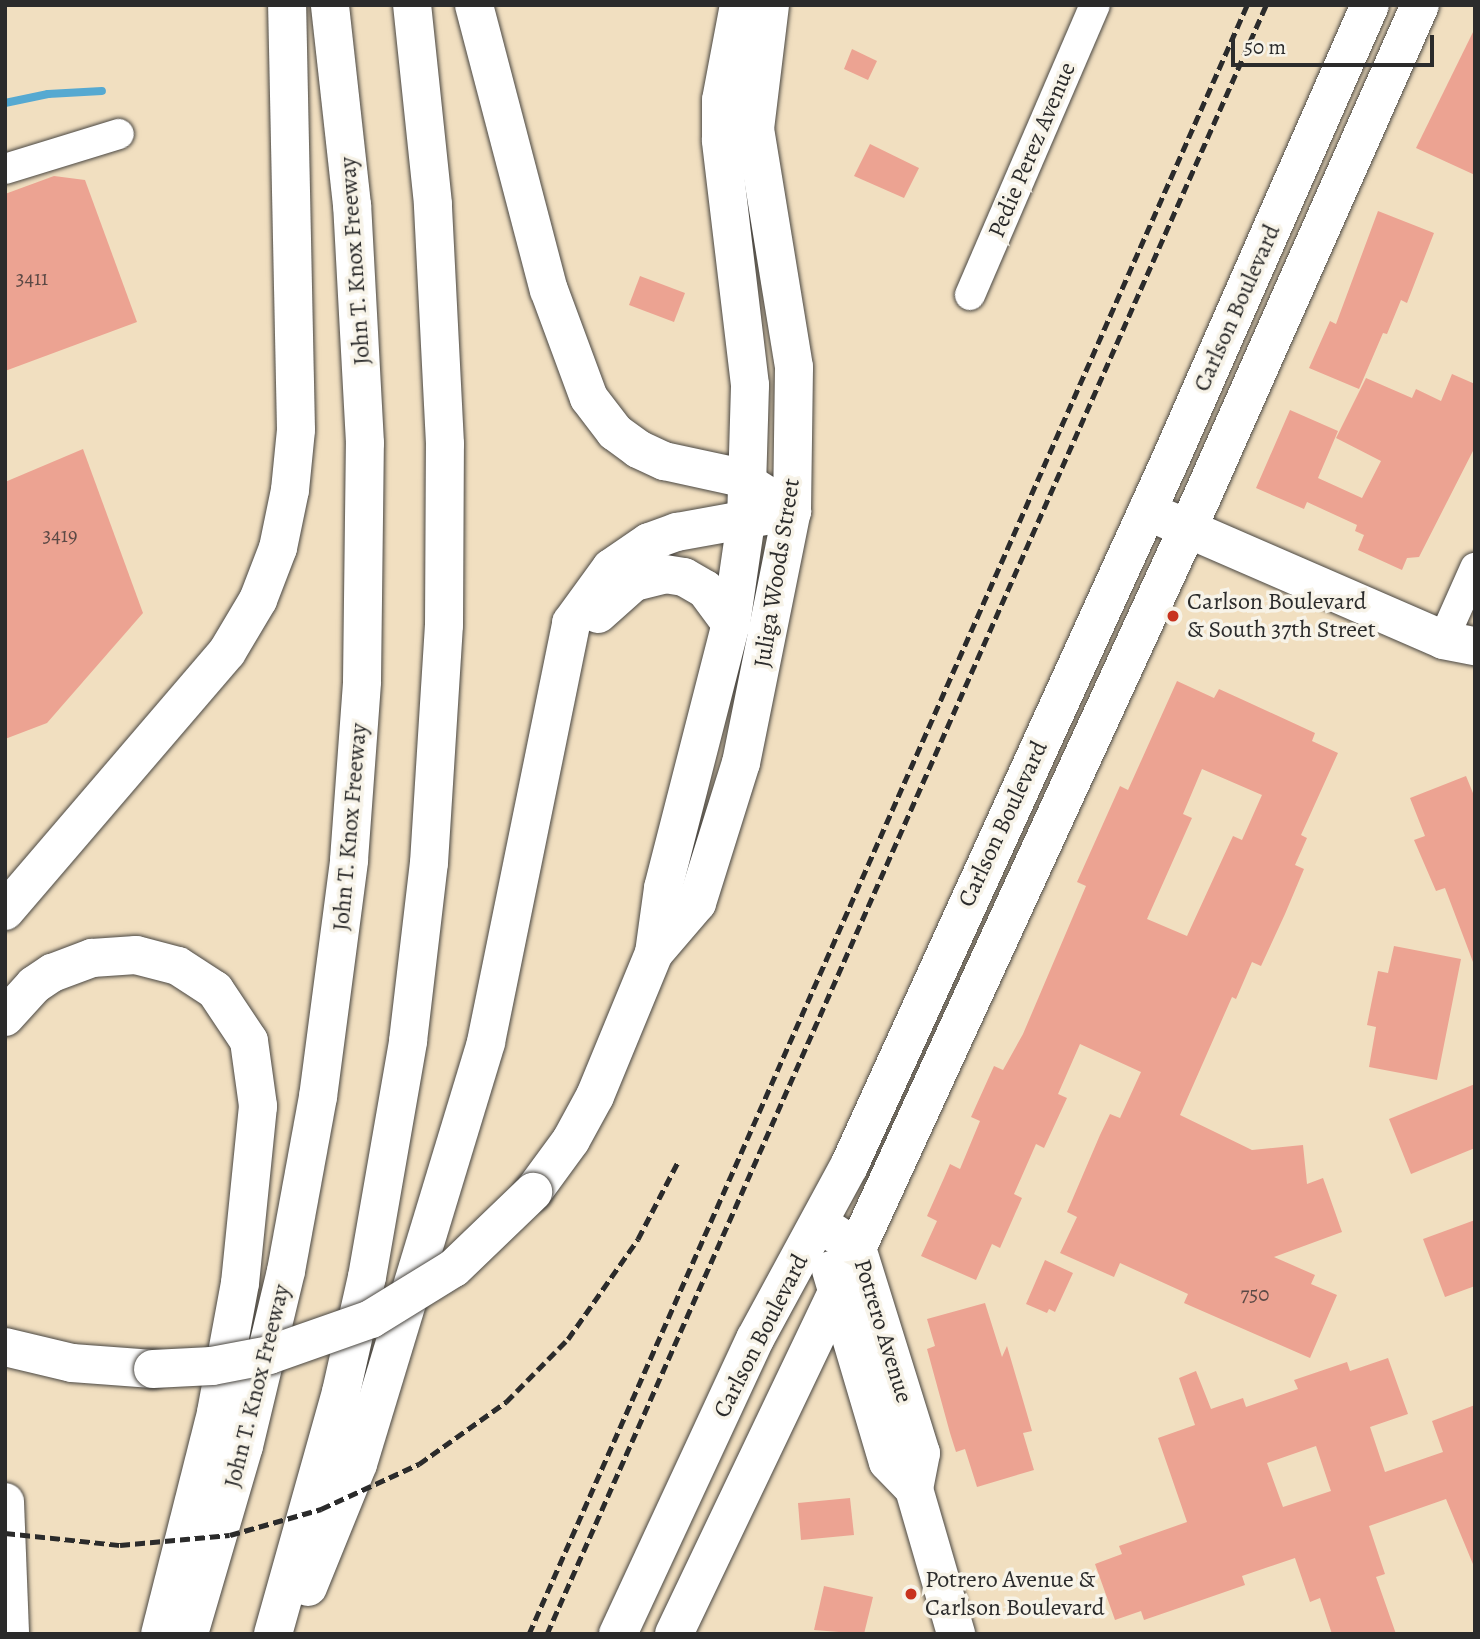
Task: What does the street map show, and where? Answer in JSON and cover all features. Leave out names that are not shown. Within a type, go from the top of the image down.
[{"type":"main road","points":[[5,911],[209,676],[244,626],[278,548],[290,490],[296,420],[287,5]]},
{"type":"main road","name":"John T. Knox Freeway","points":[[189,1634],[244,1446],[286,1271],[327,1038],[353,812],[363,645],[365,443],[352,205],[330,5]]},
{"type":"main road","points":[[273,1634],[341,1392],[369,1265],[408,1041],[430,851],[444,625],[444,396],[433,204],[412,5]]},
{"type":"main road","points":[[474,5],[544,271],[589,398],[611,427],[638,449],[664,461],[721,471],[749,483],[792,511]]},
{"type":"main road","name":"Juliga Woods Street","points":[[5,1347],[72,1363],[153,1369],[212,1366],[269,1355],[371,1319],[454,1268],[533,1192],[571,1140],[594,1097],[654,953],[663,888],[731,624],[749,483],[749,372],[721,140],[721,100],[739,5]]},
{"type":"main road","name":"Juliga Woods Street","points":[[654,953],[697,902],[741,763],[792,511],[794,367],[755,129],[770,5]]},
{"type":"main road","name":"Carlson Boulevard","points":[[618,1634],[755,1339],[820,1224],[1147,512],[1370,5]]},
{"type":"main road","name":"Carlson Boulevard","points":[[674,1634],[836,1294],[1187,530],[1420,5]]},
{"type":"main road","points":[[286,1634],[323,1554],[358,1464],[486,1042],[566,635],[583,601],[611,568],[663,537],[792,511]]},
{"type":"main road","points":[[1147,512],[1459,643]]},
{"type":"main road","points":[[550,725],[591,625],[615,596],[634,582],[665,574],[695,582],[716,598],[731,624]]},
{"type":"main road","points":[[5,1017],[34,985],[52,973],[92,958],[136,955],[178,966],[215,990],[249,1041],[258,1105],[240,1283],[206,1455],[160,1634]]},
{"type":"main road","name":"Potrero Avenue","points":[[820,1224],[857,1248],[921,1453],[914,1489],[956,1634]]},
{"type":"main road","name":"Potrero Avenue","points":[[820,1224],[836,1294],[888,1462],[914,1489]]},
{"type":"main road","points":[[5,1502],[10,1634]]},
{"type":"street","name":"Pedie Perez Avenue","points":[[970,295],[1095,5]]},
{"type":"street","points":[[5,169],[119,134]]},
{"type":"street","points":[[1459,643],[1475,568]]},
{"type":"building","points":[[1475,28],[1475,175],[1416,148]]},
{"type":"building","points":[[852,49],[877,61],[868,80],[844,69]]},
{"type":"building","points":[[870,144],[919,168],[904,198],[854,176]]},
{"type":"building","points":[[54,176],[85,180],[137,322],[5,371],[5,194]]},
{"type":"building","points":[[1378,211],[1434,233],[1407,303],[1401,300],[1387,334],[1383,333],[1359,389],[1309,368],[1330,321],[1336,324]]},
{"type":"building","points":[[640,276],[685,293],[674,322],[629,305]]},
{"type":"building","points":[[1452,374],[1475,384],[1475,447],[1419,557],[1407,558],[1402,570],[1358,550],[1364,535],[1355,531],[1357,525],[1307,502],[1304,509],[1256,488],[1290,410],[1338,431],[1318,478],[1362,498],[1381,461],[1336,438],[1366,378],[1412,398],[1416,389],[1441,401]]},
{"type":"building","points":[[83,449],[143,613],[47,723],[5,739],[5,482]]},
{"type":"building","points":[[1177,681],[1214,698],[1219,689],[1315,733],[1312,741],[1338,753],[1301,835],[1307,838],[1295,865],[1304,869],[1285,914],[1261,966],[1252,962],[1236,999],[1232,997],[1180,1115],[1252,1150],[1303,1145],[1307,1184],[1323,1178],[1342,1232],[1274,1257],[1315,1275],[1311,1284],[1337,1295],[1310,1358],[1184,1303],[1188,1294],[1120,1263],[1114,1277],[1060,1253],[1077,1217],[1067,1212],[1100,1135],[1110,1114],[1120,1118],[1141,1072],[1080,1044],[1058,1094],[1067,1098],[1044,1148],[1036,1144],[1014,1194],[1022,1198],[1000,1248],[992,1244],[976,1280],[921,1256],[937,1221],[927,1216],[950,1164],[960,1169],[980,1121],[971,1117],[994,1066],[1003,1070],[1023,1034],[1086,886],[1077,882],[1120,786],[1128,790]],"holes":[[[1202,769],[1262,795],[1242,840],[1233,836],[1187,936],[1147,919],[1192,818],[1183,814]]]},
{"type":"building","points":[[1466,776],[1475,798],[1473,962],[1445,888],[1436,891],[1414,840],[1425,836],[1410,798]]},
{"type":"building","points":[[1394,946],[1461,959],[1437,1080],[1369,1067],[1376,1027],[1367,1025],[1372,1000],[1378,971],[1388,973]]},
{"type":"building","points":[[1475,1084],[1475,1148],[1411,1174],[1389,1119]]},
{"type":"building","points":[[1475,1220],[1475,1286],[1445,1297],[1423,1239]]},
{"type":"building","points":[[1045,1260],[1073,1273],[1055,1312],[1049,1309],[1047,1313],[1026,1304]]},
{"type":"building","points":[[985,1303],[1002,1357],[1007,1346],[1032,1431],[1023,1433],[1034,1470],[977,1487],[965,1449],[956,1452],[950,1433],[927,1349],[935,1346],[927,1319]]},
{"type":"building","points":[[1388,1358],[1408,1414],[1370,1427],[1385,1472],[1443,1452],[1432,1421],[1475,1405],[1475,1569],[1446,1499],[1369,1526],[1385,1574],[1376,1577],[1396,1634],[1332,1634],[1320,1598],[1310,1602],[1295,1558],[1242,1576],[1245,1585],[1144,1620],[1141,1611],[1115,1620],[1095,1564],[1122,1554],[1119,1546],[1187,1522],[1158,1438],[1195,1425],[1179,1378],[1196,1371],[1211,1409],[1243,1398],[1246,1407],[1298,1389],[1294,1380],[1347,1362],[1350,1371]],"holes":[[[1316,1446],[1331,1491],[1283,1507],[1267,1463]]]},
{"type":"building","points":[[850,1498],[854,1535],[801,1540],[798,1503]]},
{"type":"building","points":[[824,1586],[873,1597],[864,1634],[814,1630]]},
{"type":"waterway","points":[[5,103],[48,94],[102,91]]},
{"type":"railway","points":[[529,1634],[1247,5]]},
{"type":"railway","points":[[547,1634],[1266,5]]},
{"type":"railway","points":[[5,1533],[120,1545],[230,1535],[321,1509],[419,1464],[506,1402],[568,1339],[638,1239],[679,1160]]},
{"type":"place","name":"Carlson Boulevard & South 37th Street","points":[[1173,616]]},
{"type":"place","name":"Potrero Avenue & Carlson Boulevard","points":[[911,1594]]}]
